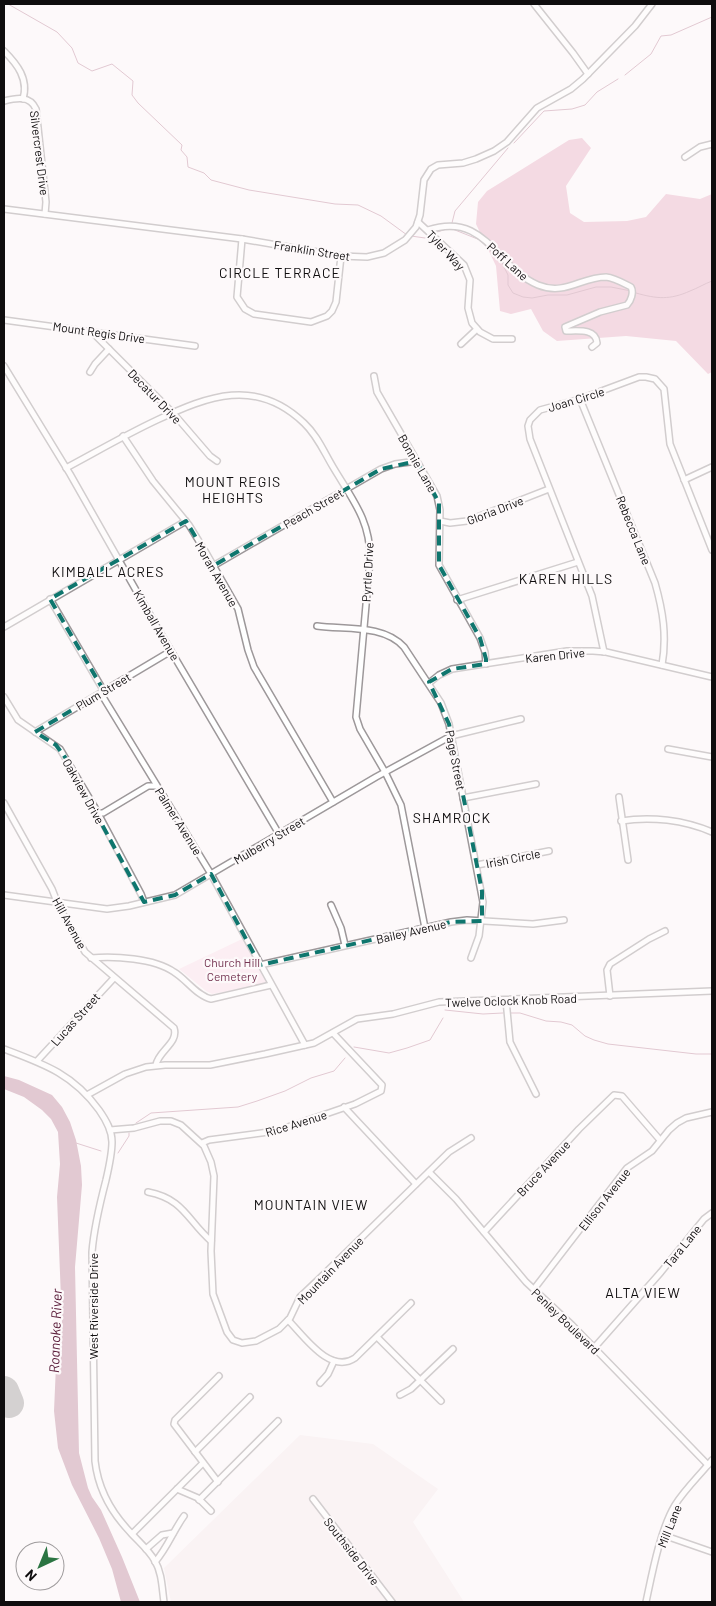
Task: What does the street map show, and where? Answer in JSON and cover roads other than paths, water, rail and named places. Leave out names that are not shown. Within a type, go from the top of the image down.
[{"type":"street","points":[[534,4],[573,52],[588,74]]},
{"type":"street","name":"Franklin Street","points":[[4,209],[242,239],[341,256],[376,256],[390,251],[411,234],[418,222],[424,180],[431,169],[438,166],[463,163],[494,152],[507,142],[530,113],[571,89],[588,74],[635,26],[652,4]]},
{"type":"street","name":"Silvercrest Drive","points":[[4,51],[15,64],[23,78],[25,88],[23,99]]},
{"type":"street","name":"Silvercrest Drive","points":[[4,100],[23,99],[31,101],[36,109],[46,202],[45,214]]},
{"type":"street","points":[[685,157],[700,147],[712,144]]},
{"type":"street","name":"Tyler Way","points":[[418,222],[464,265],[470,280],[469,316],[477,329]]},
{"type":"street","name":"Poff Lane","points":[[429,231],[439,226],[452,225],[478,234],[518,272],[543,287],[551,289],[565,288],[606,277],[616,279],[632,287],[633,291],[630,302],[627,305],[600,312],[565,327],[566,331],[586,331],[594,335],[597,343],[592,348]]},
{"type":"street","points":[[242,239],[238,296],[245,309],[254,314],[311,322],[327,316],[332,311],[336,302],[341,256]]},
{"type":"street","name":"Mount Regis Drive","points":[[4,320],[195,346]]},
{"type":"street","points":[[461,344],[477,329],[493,339],[512,339]]},
{"type":"street","name":"Decatur Drive","points":[[92,332],[173,412],[210,456],[217,460]]},
{"type":"street","points":[[90,372],[109,349]]},
{"type":"street","name":"Kimball Avenue","points":[[4,366],[66,468],[279,834]]},
{"type":"street","name":"Bonnie Lane","points":[[374,376],[377,392],[437,496],[440,510],[439,565],[483,644],[486,664]]},
{"type":"street","name":"Joan Circle","points":[[604,652],[592,596],[530,439],[528,426],[536,413],[544,408],[580,399],[639,377],[652,378],[660,382],[666,394],[667,428],[670,444],[712,550]]},
{"type":"street","name":"Pyrtle Drive","points":[[66,468],[123,436],[173,412],[194,403],[220,396],[247,395],[272,402],[293,413],[310,429],[364,520],[370,545],[356,717],[360,729],[397,795],[404,815],[425,928]]},
{"type":"street","name":"Rebecca Lane","points":[[580,399],[648,565],[659,597],[665,630],[662,665]]},
{"type":"street","name":"Moran Avenue","points":[[123,436],[153,481],[186,521],[238,609],[254,667],[333,802]]},
{"type":"street","name":"Peach Street","points":[[213,566],[387,466],[417,460]]},
{"type":"street","points":[[684,480],[712,467]]},
{"type":"street","name":"Gloria Drive","points":[[440,521],[450,523],[467,521],[549,489]]},
{"type":"street","points":[[4,627],[186,521]]},
{"type":"street","points":[[457,600],[578,562]]},
{"type":"street","name":"Palmer Avenue","points":[[50,599],[102,688],[103,697],[211,874],[305,1046]]},
{"type":"street","name":"Page Street","points":[[317,626],[384,633],[397,640],[404,646],[429,683],[445,712],[483,902],[479,936],[471,958]]},
{"type":"street","name":"Plum Street","points":[[35,732],[171,650]]},
{"type":"street","name":"Karen Drive","points":[[429,683],[446,671],[567,651],[604,652],[712,677]]},
{"type":"street","name":"Oakview Drive","points":[[4,697],[18,720],[60,750],[97,813],[144,902]]},
{"type":"street","name":"Mulberry Street","points":[[4,895],[107,909],[175,894],[385,772],[451,736],[522,719]]},
{"type":"street","points":[[668,749],[712,757]]},
{"type":"street","points":[[463,798],[536,784]]},
{"type":"street","points":[[97,813],[108,810],[148,786],[156,786]]},
{"type":"street","points":[[618,797],[628,860]]},
{"type":"street","name":"Hill Avenue","points":[[4,803],[52,889],[56,901],[82,948],[91,958],[174,1028],[175,1036],[158,1058],[156,1065]]},
{"type":"street","points":[[622,821],[646,819],[670,821],[712,832]]},
{"type":"street","name":"Irish Circle","points":[[476,865],[549,851]]},
{"type":"street","points":[[330,905],[341,928],[345,945]]},
{"type":"street","name":"Bailey Avenue","points":[[260,965],[459,920],[533,924],[564,920]]},
{"type":"street","points":[[610,996],[607,970],[610,964],[665,931]]},
{"type":"street","points":[[91,958],[111,958],[163,966],[178,974],[204,997],[211,999],[272,986]]},
{"type":"street","name":"Lucas Street","points":[[37,1061],[114,978]]},
{"type":"street","name":"Twelve Oclock Knob Road","points":[[87,1095],[125,1074],[156,1065],[210,1065],[305,1046],[333,1033],[357,1018],[393,1014],[438,1002],[712,992]]},
{"type":"street","points":[[506,1000],[510,1042],[536,1094]]},
{"type":"street","name":"Rice Avenue","points":[[202,1144],[210,1140],[276,1131],[344,1107],[381,1091],[382,1085],[333,1033]]},
{"type":"street","name":"West Riverside Drive","points":[[4,1049],[37,1061],[72,1081],[87,1095],[103,1116],[110,1130],[112,1152],[95,1226],[92,1252],[95,1460],[99,1481],[106,1499],[115,1514],[155,1562],[160,1574],[164,1602]]},
{"type":"street","name":"Bruce Avenue","points":[[484,1232],[614,1095],[622,1096],[660,1140]]},
{"type":"street","points":[[344,1107],[416,1184]]},
{"type":"street","name":"Ellison Avenue","points":[[534,1290],[627,1168],[648,1155],[669,1130],[680,1121],[712,1112]]},
{"type":"street","name":"Mountain Avenue","points":[[110,1130],[134,1128],[166,1120],[181,1125],[202,1144],[211,1162],[214,1176],[211,1241],[213,1294],[218,1312],[230,1337],[242,1343],[256,1341],[273,1334],[288,1320],[300,1297],[449,1152],[471,1138]]},
{"type":"street","name":"Penley Boulevard","points":[[429,1172],[456,1199],[534,1290],[572,1325],[710,1462]]},
{"type":"street","points":[[148,1192],[174,1202],[211,1241]]},
{"type":"street","name":"Tara Lane","points":[[594,1348],[661,1272],[704,1219],[712,1213]]},
{"type":"street","points":[[288,1320],[324,1356],[334,1361],[343,1362],[352,1360],[410,1303]]},
{"type":"street","points":[[377,1337],[441,1401]]},
{"type":"street","points":[[400,1394],[408,1391],[420,1381],[453,1349]]},
{"type":"street","points":[[320,1383],[328,1374],[334,1361]]},
{"type":"street","points":[[218,1482],[174,1422],[219,1376]]},
{"type":"street","points":[[195,1452],[250,1397]]},
{"type":"street","points":[[200,1500],[278,1421]]},
{"type":"street","name":"Mill Lane","points":[[646,1602],[663,1536],[676,1504],[710,1462]]},
{"type":"street","points":[[132,1534],[203,1463]]},
{"type":"street","points":[[177,1489],[200,1500],[211,1511]]},
{"type":"street","name":"Southside Drive","points":[[313,1500],[392,1602]]},
{"type":"street","points":[[155,1562],[168,1546],[173,1532],[184,1516]]},
{"type":"street","points":[[146,1549],[162,1535],[173,1532]]},
{"type":"street","points":[[663,1536],[712,1552]]},
{"type":"waterway","points":[[8,4],[57,32],[72,48],[78,63],[92,71],[112,64],[133,81],[132,95],[182,145],[181,150],[187,157],[188,167],[204,173],[211,180],[249,190],[335,204],[358,205],[381,216],[407,235]]},
{"type":"waterway","points":[[625,75],[651,54],[661,36],[671,35],[712,17]]},
{"type":"waterway","points":[[514,143],[544,111],[572,109],[585,105],[597,92],[618,79]]},
{"type":"waterway","points":[[452,223],[455,211],[508,148]]},
{"type":"waterway","points":[[434,233],[450,228],[480,240],[502,263],[508,275],[508,285],[513,293],[523,297],[567,295],[596,287],[611,287],[631,291]]},
{"type":"waterway","points":[[411,236],[425,238],[431,235]]},
{"type":"waterway","points":[[636,293],[657,297],[670,297],[683,294],[712,281]]},
{"type":"waterway","points":[[445,1010],[483,1014],[503,1013]]},
{"type":"waterway","points":[[510,1013],[520,1013],[546,1021],[572,1025],[585,1036],[608,1044],[696,1054],[712,1054]]},
{"type":"waterway","points":[[354,1047],[389,1053],[407,1048],[430,1040],[443,1018]]},
{"type":"waterway","points":[[136,1123],[151,1113],[238,1107],[285,1091],[311,1078],[334,1071],[345,1058]]},
{"type":"waterway","points":[[118,1153],[129,1133]]},
{"type":"waterway","points":[[76,1143],[101,1151]]},
{"type":"district","name":"CIRCLE TERRACE","points":[[280,272]]},
{"type":"district","name":"MOUNT REGIS HEIGHTS","points":[[233,490]]},
{"type":"district","name":"KIMBALL ACRES","points":[[108,571]]},
{"type":"district","name":"KAREN HILLS","points":[[566,578]]},
{"type":"district","name":"SHAMROCK","points":[[452,817]]},
{"type":"district","name":"MOUNTAIN VIEW","points":[[311,1204]]},
{"type":"district","name":"ALTA VIEW","points":[[643,1292]]},
{"type":"park label","name":"Church Hill Cemetery","points":[[232,969]]},
{"type":"water label","name":"Roanoke River","points":[[55,1331]]}]
